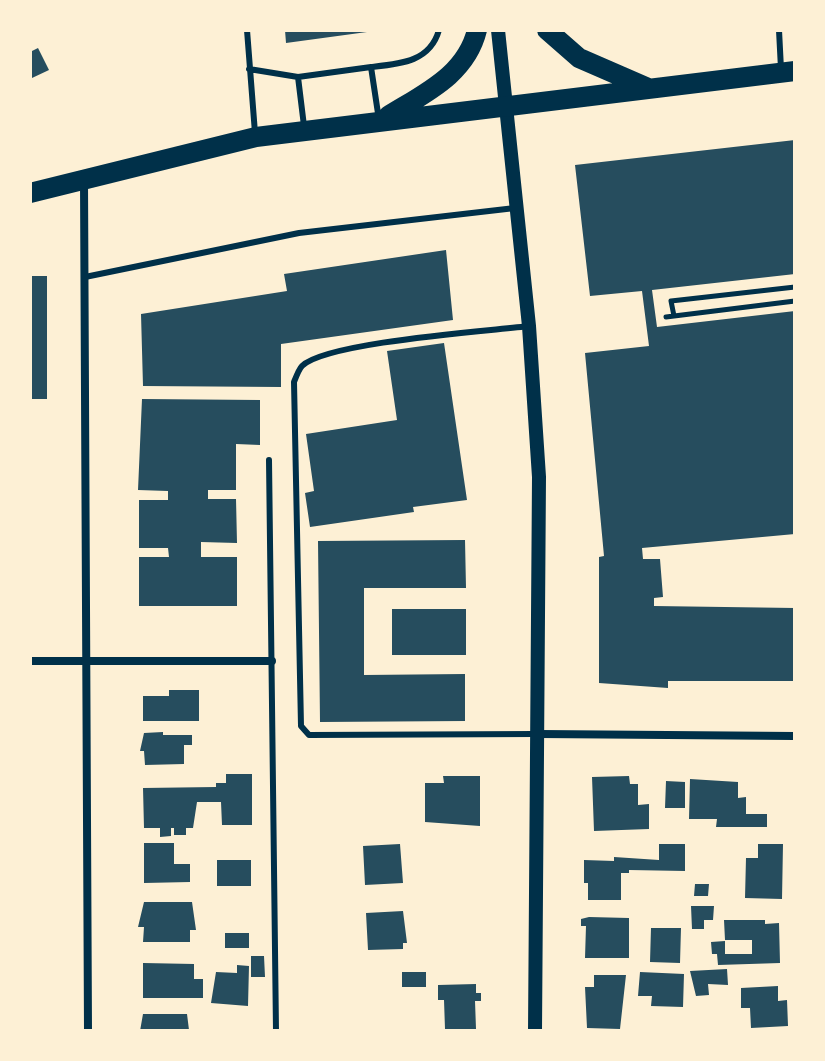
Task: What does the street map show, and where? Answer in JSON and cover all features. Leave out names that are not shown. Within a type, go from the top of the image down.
[{"type":"main road","points":[[381,120],[448,78],[468,56],[477,30]]},
{"type":"main road","points":[[547,30],[579,58],[652,89]]},
{"type":"main road","points":[[30,193],[256,137],[788,72]]},
{"type":"street","points":[[498,30],[529,326],[539,477],[535,1031]]},
{"type":"street","points":[[84,180],[88,1031]]},
{"type":"street","points":[[30,661],[272,661]]},
{"type":"street","points":[[539,734],[795,736]]},
{"type":"lane","points":[[247,30],[256,137]]},
{"type":"lane","points":[[249,69],[298,77],[403,63],[423,55],[436,42],[439,30]]},
{"type":"lane","points":[[779,30],[788,72]]},
{"type":"lane","points":[[371,67],[381,120]]},
{"type":"lane","points":[[298,77],[304,130]]},
{"type":"lane","points":[[85,277],[299,233],[517,208]]},
{"type":"lane","points":[[529,326],[371,345],[316,358],[302,366],[294,382],[301,726],[309,735],[539,734]]},
{"type":"lane","points":[[269,460],[276,1031]]},
{"type":"path","points":[[674,316],[671,301],[795,287]]},
{"type":"path","points":[[666,317],[795,301]]},
{"type":"building","points":[[285,30],[367,30],[367,32],[286,43]]},
{"type":"building","points":[[38,48],[49,70],[32,78],[30,52]]},
{"type":"building","points":[[795,140],[795,274],[652,290],[657,327],[795,311],[795,534],[642,548],[643,559],[660,559],[663,597],[654,598],[654,606],[795,608],[795,681],[668,681],[668,688],[599,683],[599,557],[604,556],[585,353],[649,346],[642,291],[590,296],[575,165]]},
{"type":"building","points":[[446,250],[453,320],[281,344],[281,387],[143,386],[141,314],[287,291],[284,274]]},
{"type":"building","points":[[30,276],[47,276],[47,399],[30,399]]},
{"type":"building","points":[[444,343],[467,500],[413,507],[414,512],[310,527],[305,493],[314,491],[306,434],[397,420],[387,351]]},
{"type":"building","points":[[142,399],[260,400],[260,445],[236,444],[236,490],[208,490],[208,499],[236,499],[237,543],[201,542],[201,557],[237,557],[237,606],[139,606],[139,557],[169,557],[168,548],[139,548],[139,500],[168,500],[168,491],[138,490]]},
{"type":"building","points":[[465,540],[466,588],[364,588],[364,675],[465,674],[465,721],[320,722],[318,541]]},
{"type":"building","points":[[392,609],[466,609],[466,655],[392,655]]},
{"type":"building","points":[[169,690],[199,690],[199,721],[143,721],[143,696],[169,696]]},
{"type":"building","points":[[163,732],[163,735],[192,735],[192,745],[184,745],[184,764],[145,765],[144,751],[140,751],[144,733]]},
{"type":"building","points":[[226,774],[252,774],[252,825],[222,825],[221,802],[197,802],[193,828],[186,828],[186,835],[174,835],[174,828],[171,828],[171,836],[160,837],[160,828],[144,828],[143,788],[216,787],[216,783],[226,783]]},
{"type":"building","points":[[443,776],[480,776],[480,826],[425,822],[425,783],[444,783]]},
{"type":"building","points":[[629,776],[630,784],[638,784],[638,805],[649,804],[649,829],[594,831],[592,777]]},
{"type":"building","points":[[690,779],[738,782],[738,798],[746,797],[746,814],[767,814],[767,827],[716,827],[717,819],[689,819]]},
{"type":"building","points":[[666,781],[685,782],[685,808],[665,808]]},
{"type":"building","points":[[144,843],[174,843],[174,864],[190,864],[190,882],[144,883]]},
{"type":"building","points":[[400,844],[403,883],[365,885],[363,846]]},
{"type":"building","points":[[659,844],[685,844],[685,871],[629,870],[629,873],[621,873],[621,900],[588,900],[584,860],[614,861],[614,857],[659,860]]},
{"type":"building","points":[[758,844],[783,844],[782,899],[745,898],[746,858],[758,858]]},
{"type":"building","points":[[217,860],[251,860],[251,886],[217,886]]},
{"type":"building","points":[[695,884],[709,884],[708,896],[694,896]]},
{"type":"building","points":[[144,902],[192,902],[196,930],[190,930],[190,942],[143,942],[144,927],[138,927]]},
{"type":"building","points":[[691,906],[714,906],[713,920],[704,920],[704,929],[692,929]]},
{"type":"building","points":[[403,911],[407,943],[403,943],[403,949],[368,950],[366,913]]},
{"type":"building","points":[[629,918],[629,958],[585,958],[586,926],[581,926],[581,919]]},
{"type":"building","points":[[724,920],[779,923],[780,963],[718,965],[717,954],[712,954],[711,942],[725,941],[725,954],[752,954],[752,940],[725,940]]},
{"type":"building","points":[[651,928],[681,928],[680,963],[650,962]]},
{"type":"building","points":[[225,933],[249,933],[249,948],[225,948]]},
{"type":"building","points":[[251,956],[264,956],[265,977],[251,977]]},
{"type":"building","points":[[143,963],[194,964],[194,979],[203,979],[203,998],[143,998]]},
{"type":"building","points":[[237,965],[249,966],[248,1006],[211,1003],[216,972],[237,973]]},
{"type":"building","points":[[727,969],[728,985],[708,984],[709,995],[696,996],[690,971]]},
{"type":"building","points":[[402,972],[426,972],[426,987],[402,987]]},
{"type":"building","points":[[640,972],[684,974],[683,1007],[651,1006],[652,996],[638,996]]},
{"type":"building","points":[[594,975],[626,975],[620,1029],[587,1028],[585,987],[594,987]]},
{"type":"building","points":[[476,984],[476,993],[481,993],[481,1001],[475,1001],[476,1029],[445,1029],[444,1000],[438,1000],[438,985]]},
{"type":"building","points":[[778,986],[778,1001],[787,1000],[788,1026],[751,1028],[750,1008],[741,1008],[741,988]]},
{"type":"building","points":[[143,1014],[187,1014],[189,1030],[140,1031]]}]
